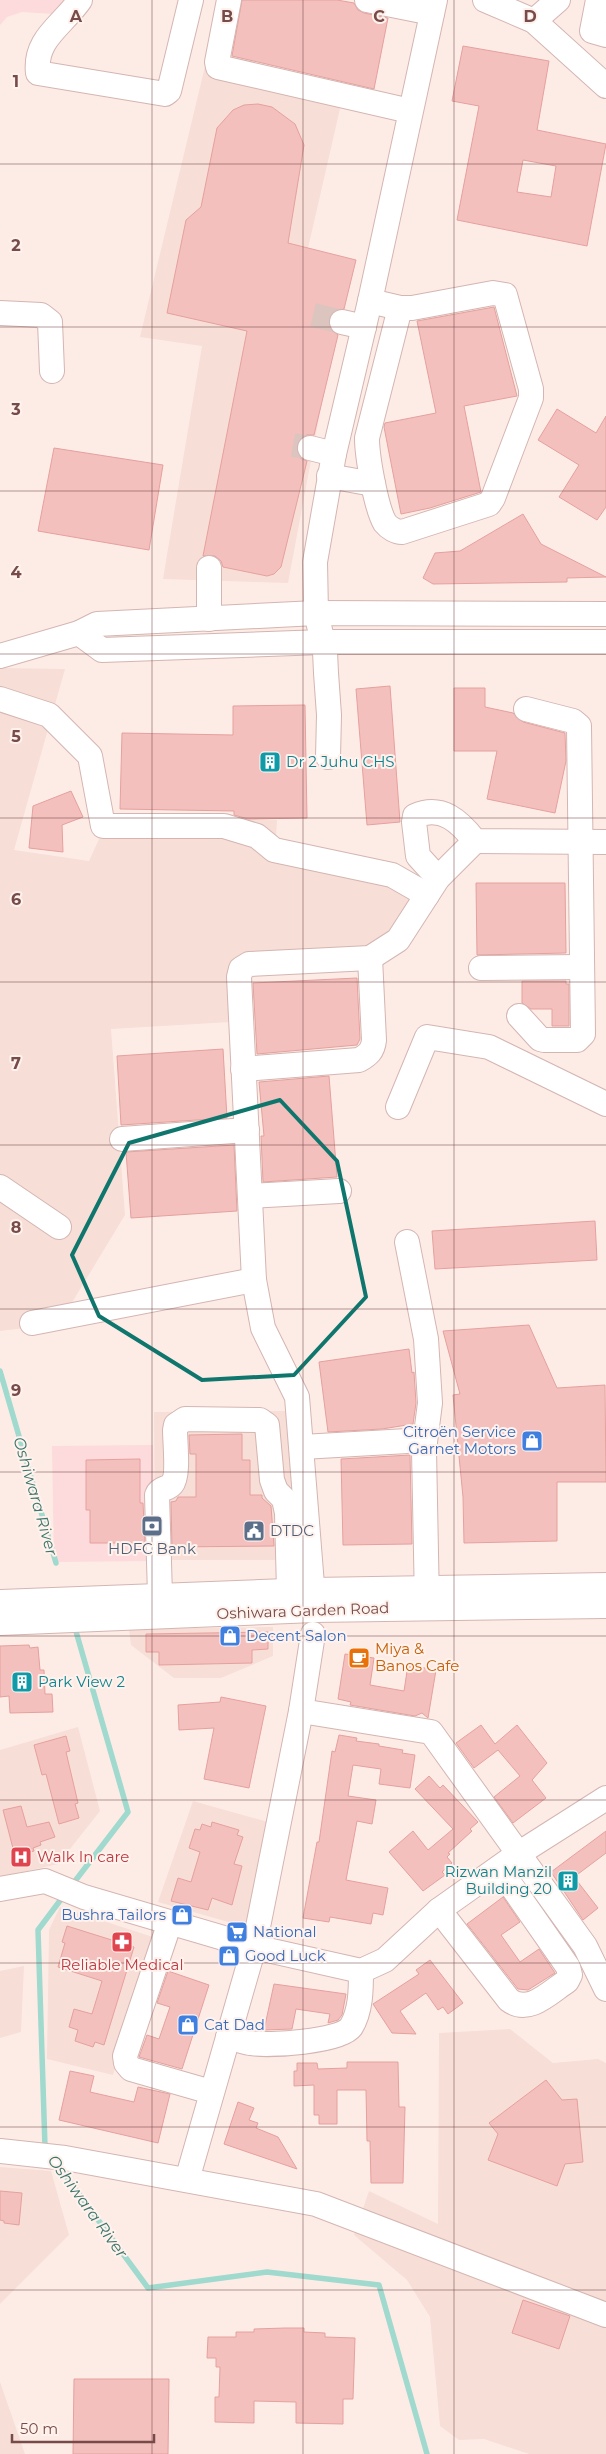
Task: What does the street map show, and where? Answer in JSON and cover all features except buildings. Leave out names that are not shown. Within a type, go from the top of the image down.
[{"type":"street","points":[[80,0],[70,14],[42,43],[37,59],[38,73],[165,94],[169,91],[191,0]]},
{"type":"street","points":[[229,0],[217,62],[218,67],[410,111]]},
{"type":"street","points":[[328,757],[329,715],[323,642],[316,613],[315,562],[353,324],[370,301],[433,7],[367,0]]},
{"type":"street","points":[[485,0],[534,20],[606,86]]},
{"type":"street","points":[[534,20],[558,0]]},
{"type":"street","points":[[585,67],[599,33],[598,0]]},
{"type":"street","points":[[370,301],[400,308],[494,293],[506,295],[531,398],[493,498],[486,506],[398,532],[385,522],[374,484],[367,438],[400,308]]},
{"type":"street","points":[[0,313],[41,315],[50,322],[52,372]]},
{"type":"street","points":[[310,448],[332,465],[374,484]]},
{"type":"street","points":[[208,568],[209,619]]},
{"type":"street","points":[[0,656],[79,633],[97,624],[316,613],[606,614]]},
{"type":"street","points":[[79,633],[102,650],[323,642],[606,642]]},
{"type":"street","points":[[0,699],[49,716],[90,756],[103,826],[224,826],[257,836],[274,850],[432,886]]},
{"type":"street","points":[[519,1016],[540,1039],[577,1040],[582,1034],[579,726],[573,721],[526,708]]},
{"type":"street","points":[[432,886],[418,856],[414,822],[416,816],[421,814],[447,814],[462,825],[475,841]]},
{"type":"street","points":[[305,1597],[302,1447],[297,1397],[263,1328],[254,1280],[238,977],[241,969],[249,964],[370,958],[398,940],[432,886],[475,841],[606,842]]},
{"type":"street","points":[[243,1069],[359,1060],[367,1056],[373,1048],[374,1040],[370,958]]},
{"type":"street","points":[[482,968],[582,967]]},
{"type":"street","points":[[398,1107],[427,1037],[489,1047],[606,1104]]},
{"type":"street","points":[[122,1139],[247,1130]]},
{"type":"street","points":[[0,1187],[60,1227]]},
{"type":"street","points":[[250,1196],[339,1191]]},
{"type":"street","points":[[407,1242],[426,1339],[430,1410],[425,1440],[428,1598]]},
{"type":"street","points":[[32,1323],[254,1280]]},
{"type":"street","points":[[160,1595],[157,1495],[161,1489],[170,1486],[175,1477],[176,1425],[184,1419],[260,1420],[267,1425],[272,1480],[276,1491],[284,1499],[305,1597]]},
{"type":"street","points":[[302,1447],[425,1440]]},
{"type":"street","name":"Oshiwara Garden Road","points":[[428,1598],[606,1585]]},
{"type":"street","name":"Oshiwara Garden Road","points":[[0,1602],[160,1595],[428,1598],[606,1606]]},
{"type":"street","name":"Oshiwara Garden Road","points":[[0,1623],[305,1597]]},
{"type":"street","points":[[187,2180],[254,1947],[301,1712],[314,1634]]},
{"type":"street","points":[[301,1712],[431,1732],[568,1966],[570,1975],[567,1981],[528,2006],[517,2006],[509,2000],[439,1910]]},
{"type":"street","points":[[0,1889],[45,1881],[84,1897],[254,1947],[361,1971],[385,1960],[439,1910],[508,1861],[606,1798]]},
{"type":"street","points":[[508,1861],[585,1946],[606,1989]]},
{"type":"street","points":[[170,1922],[125,2056],[126,2063],[131,2069],[211,2092]]},
{"type":"street","points":[[228,2037],[250,2044],[285,2044],[340,2035],[351,2027],[358,2009],[362,1989],[361,1971]]},
{"type":"street","points":[[0,2151],[65,2158],[316,2204],[606,2315]]},
{"type":"highlighted area","points":[[280,1100],[337,1161],[366,1297],[294,1375],[202,1380],[99,1316],[72,1255],[129,1143]]},
{"type":"shaded area","points":[[0,0],[64,0],[62,6],[54,14],[22,12],[7,17],[0,25]]},
{"type":"shaded area","points":[[207,58],[345,87],[306,257],[347,268],[288,583],[163,579],[202,346],[140,337]]},
{"type":"shaded area","points":[[0,668],[65,669],[14,850],[89,861],[110,815],[277,820],[275,855],[414,874],[404,947],[241,953],[247,1021],[111,1029],[125,1215],[59,1324],[0,1331]]},
{"type":"shaded area","points":[[292,1411],[292,1560],[155,1560],[154,1412]]},
{"type":"shaded area","points":[[153,1445],[155,1561],[54,1562],[52,1446]]},
{"type":"shaded area","points":[[273,1627],[273,1656],[221,1678],[174,1678],[131,1645],[129,1629]]},
{"type":"shaded area","points":[[78,1727],[100,1811],[58,1864],[0,1877],[0,1750]]},
{"type":"shaded area","points":[[193,1801],[268,1822],[246,1927],[158,1902]]},
{"type":"shaded area","points":[[60,1907],[156,1938],[113,2075],[47,2059],[49,1930]]},
{"type":"shaded area","points":[[24,1966],[21,2032],[0,2038],[0,1971]]},
{"type":"shaded area","points":[[510,2029],[553,2063],[598,2059],[606,2063],[606,2454],[529,2454],[484,2439],[459,2440],[440,2426],[430,2317],[407,2280],[354,2235],[369,2191],[438,2224],[439,2033]]},
{"type":"shaded area","points":[[0,2167],[51,2171],[69,2235],[0,2304]]},
{"type":"shaded area","points":[[0,2382],[25,2454],[0,2454]]},
{"type":"waterway","name":"Oshiwara River","points":[[0,1371],[56,1563]]},
{"type":"waterway","name":"Oshiwara River","points":[[72,1885],[128,1812],[75,1628]]},
{"type":"waterway","name":"Oshiwara River","points":[[47,2150],[45,2147],[38,1930],[65,1894]]},
{"type":"waterway","name":"Oshiwara River","points":[[57,2164],[148,2288],[267,2272],[379,2285],[427,2454]]},
{"type":"tunnel","points":[[313,315],[342,322]]},
{"type":"tunnel","points":[[293,445],[310,448]]},
{"type":"place","name":"Dr 2 Juhu CHS","points":[[270,762]]},
{"type":"place","name":"Citroën Service Garnet Motors","points":[[532,1441]]},
{"type":"place","name":"HDFC Bank","points":[[152,1526]]},
{"type":"place","name":"DTDC","points":[[254,1531]]},
{"type":"place","name":"Decent Salon","points":[[230,1636]]},
{"type":"place","name":"Miya & Banos Cafe","points":[[359,1658]]},
{"type":"place","name":"Park View 2","points":[[22,1682]]},
{"type":"place","name":"Walk In care","points":[[21,1857]]},
{"type":"place","name":"Rizwan Manzil Building 20","points":[[568,1881]]},
{"type":"place","name":"Bushra Tailors","points":[[182,1915]]},
{"type":"place","name":"National","points":[[237,1932]]},
{"type":"place","name":"Reliable Medical","points":[[122,1942]]},
{"type":"place","name":"Good Luck","points":[[229,1956]]},
{"type":"place","name":"Cat Dad","points":[[188,2025]]}]
